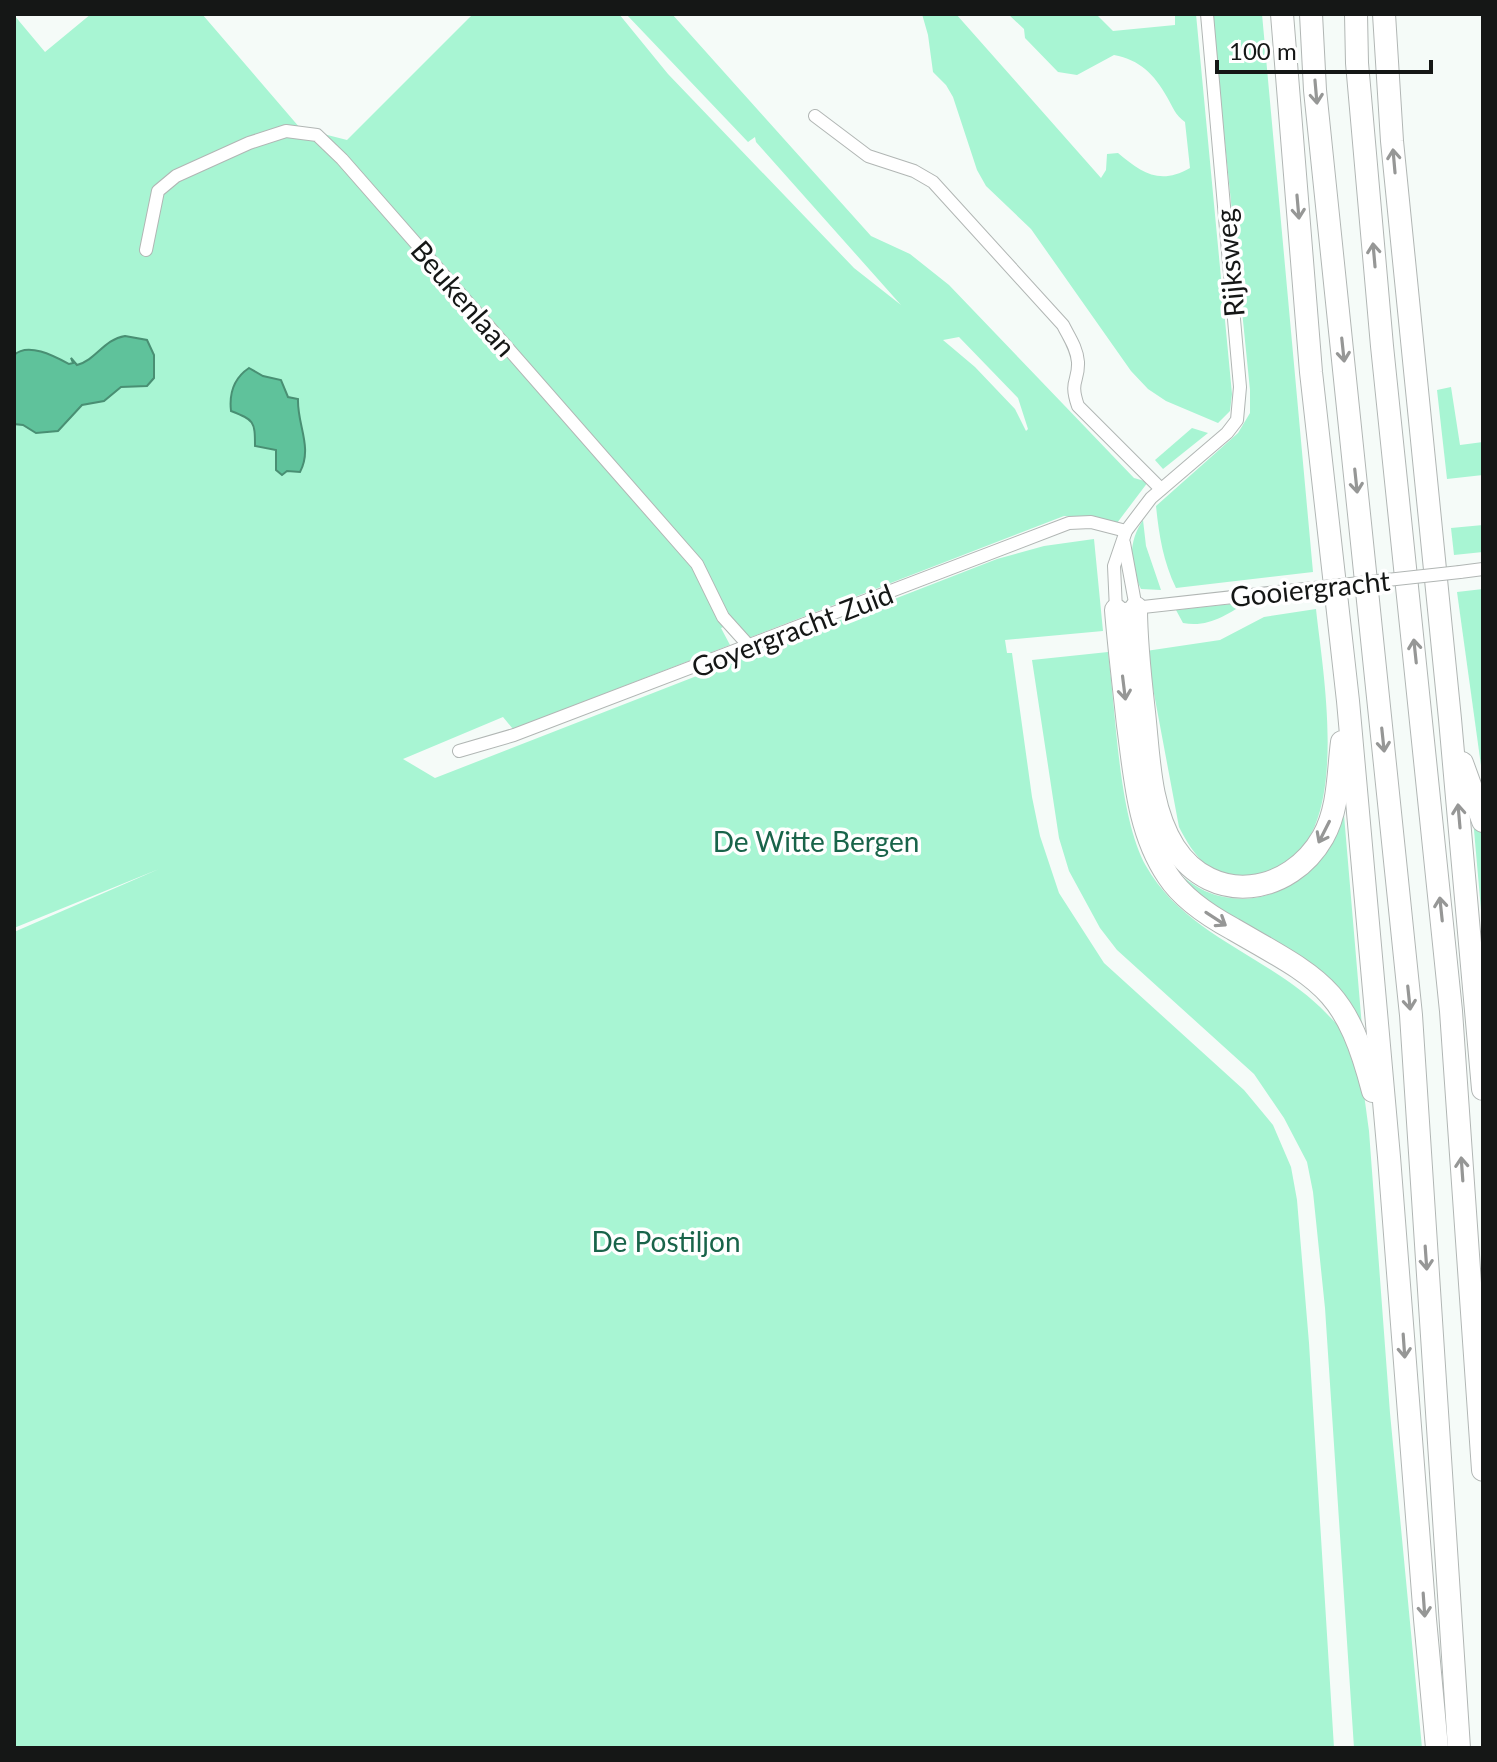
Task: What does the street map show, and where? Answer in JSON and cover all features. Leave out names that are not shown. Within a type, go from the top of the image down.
[{"type":"highway","points":[[1280,14],[1311,372],[1348,701],[1437,1748]]},
{"type":"highway","points":[[1311,14],[1315,90],[1411,1015],[1459,1748]]},
{"type":"highway","points":[[1356,14],[1357,63],[1382,346],[1451,1011],[1483,1470]]},
{"type":"highway","points":[[1384,14],[1406,297],[1450,719],[1483,1089]]},
{"type":"highway","points":[[1126,609],[1137,646],[1152,786],[1161,819],[1174,847],[1192,869],[1212,882],[1238,887],[1266,885],[1288,876],[1311,854],[1324,836],[1334,811],[1348,701]]},
{"type":"highway","points":[[1126,609],[1133,760],[1148,838],[1168,877],[1191,901],[1214,918],[1303,969],[1327,989],[1343,1009],[1364,1059],[1389,1157]]},
{"type":"highway","points":[[1450,719],[1483,821]]},
{"type":"street","name":"Rijksweg","points":[[1165,486],[1227,433],[1237,420],[1240,387],[1207,14]]},
{"type":"street","points":[[815,116],[868,156],[914,171],[933,182],[1063,325],[1074,346],[1078,364],[1072,389],[1078,406],[1165,486],[1151,498],[1125,536],[1114,566],[1126,609]]},
{"type":"street","name":"Beukenlaan","points":[[146,250],[158,191],[176,176],[249,143],[286,131],[317,135],[353,171],[697,564],[723,617],[750,647]]},
{"type":"street","name":"Goyergracht Zuid","points":[[459,751],[514,735],[750,647],[1069,523],[1091,522],[1125,536]]},
{"type":"street","points":[[1125,536],[1126,609]]},
{"type":"street","name":"Gooiergracht","points":[[1126,609],[1483,569]]},
{"type":"green space","name":"De Postiljon","points":[[91,14],[202,14],[300,128],[347,140],[473,14],[619,14],[668,74],[854,268],[901,305],[756,142],[755,137],[748,142],[626,14],[672,14],[871,236],[910,254],[949,285],[1134,478],[1148,482],[1117,523],[1064,516],[746,639],[735,622],[721,628],[730,645],[513,729],[503,717],[403,759],[435,778],[997,559],[1044,546],[1094,539],[1103,631],[1005,640],[1007,653],[1012,653],[1032,797],[1040,836],[1059,893],[1104,963],[1244,1090],[1273,1125],[1291,1167],[1297,1200],[1309,1343],[1334,1748],[14,1748],[14,932],[159,869],[14,928],[14,15],[45,52]],"holes":[[[959,337],[1018,398],[1028,429],[1026,431],[1015,409],[975,367],[943,340]]]},
{"type":"green space","points":[[922,14],[956,14],[1101,178],[1106,170],[1107,154],[1118,153],[1143,171],[1160,176],[1190,168],[1185,122],[1176,114],[1157,81],[1139,64],[1114,55],[1077,75],[1058,72],[1025,38],[1024,29],[1008,14],[1096,14],[1113,31],[1175,25],[1175,14],[1196,14],[1232,394],[1230,411],[1218,423],[1166,401],[1148,389],[1131,371],[1031,229],[986,186],[977,170],[953,97],[933,72]]},
{"type":"green space","points":[[1212,14],[1262,14],[1313,572],[1176,588],[1162,548],[1156,506],[1238,433],[1250,413]]},
{"type":"green space","points":[[1451,387],[1460,445],[1483,442],[1483,475],[1447,479],[1437,390]]},
{"type":"green space","points":[[1192,428],[1208,433],[1163,469],[1155,460]]},
{"type":"green space","points":[[1143,520],[1146,546],[1161,590],[1141,589],[1134,571],[1133,545]]},
{"type":"green space","points":[[1483,525],[1483,552],[1454,555],[1451,528]]},
{"type":"green space","points":[[1483,589],[1483,780],[1457,592]]},
{"type":"green space","points":[[1248,602],[1201,624],[1183,623],[1176,610]]},
{"type":"green space","points":[[1316,609],[1328,749],[1325,787],[1317,820],[1303,848],[1280,867],[1252,878],[1223,874],[1205,864],[1179,827],[1146,651],[1220,640],[1264,617]]},
{"type":"green space","points":[[1108,652],[1124,792],[1129,820],[1146,866],[1163,890],[1184,911],[1305,994],[1340,1027],[1354,1052],[1369,1131],[1390,1413],[1422,1748],[1354,1748],[1325,1308],[1307,1162],[1284,1118],[1254,1074],[1117,950],[1100,928],[1069,871],[1059,838],[1032,660]]},
{"type":"green space","points":[[1472,807],[1483,829],[1483,933]]},
{"type":"green space","points":[[1344,815],[1362,1027],[1201,900],[1170,866],[1200,889],[1222,897],[1240,899],[1274,893],[1304,875],[1316,863]]},
{"type":"shaded area","points":[[125,336],[147,340],[154,355],[154,378],[147,386],[121,387],[104,401],[82,405],[58,431],[36,433],[23,425],[14,424],[14,355],[20,351],[34,350],[69,364],[73,363],[71,358],[77,365],[90,359],[111,341]]},
{"type":"shaded area","points":[[249,368],[263,376],[281,380],[288,397],[298,399],[305,445],[300,472],[287,471],[282,475],[276,470],[276,450],[255,446],[252,422],[231,411],[234,386]]},
{"type":"park label","name":"De Witte Bergen","points":[[816,841]]}]
